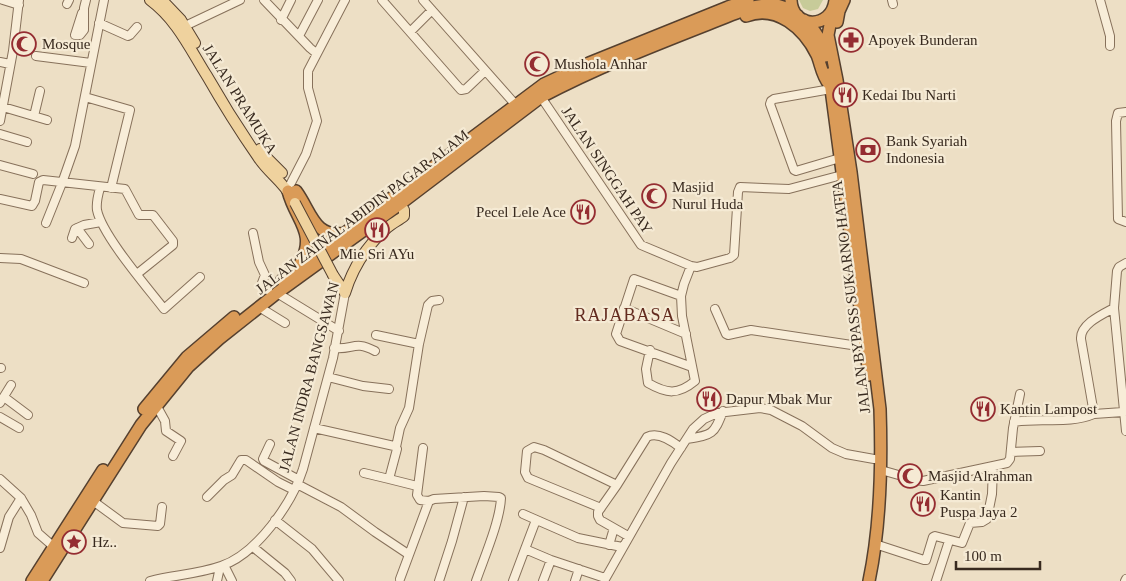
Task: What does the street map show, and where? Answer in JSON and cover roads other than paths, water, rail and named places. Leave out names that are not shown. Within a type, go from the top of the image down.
[{"type":"highway","name":"JALAN ZAINAL ABIDIN PAGAR ALAM","points":[[32,581],[154,402],[193,352],[214,333],[400,204],[541,97],[564,85],[687,33],[705,21],[748,0]]},
{"type":"highway","points":[[791,0],[793,10],[801,18],[811,22],[825,19],[836,3]]},
{"type":"highway","name":"JALAN BYPASS SUKARNO HATTA","points":[[836,3],[828,36],[842,175],[861,283]]},
{"type":"highway","name":"JALAN ZAINAL ABIDIN PAGAR ALAM","points":[[42,581],[94,501],[154,402],[201,355],[259,307],[298,268],[515,104],[544,84],[564,74],[705,21],[748,8],[763,4],[781,6],[789,9],[801,18]]},
{"type":"highway","points":[[687,33],[714,28],[751,14],[768,12],[777,14],[795,27],[808,40],[817,56],[825,79],[833,84]]},
{"type":"highway","name":"JALAN BYPASS SUKARNO HATTA","points":[[801,18],[813,28],[820,40],[833,84],[879,398],[881,470],[879,510],[869,581]]},
{"type":"highway","points":[[294,194],[319,228],[320,234],[316,238],[310,239],[307,237]]},
{"type":"highway","points":[[294,194],[291,201],[307,237],[306,251],[298,268]]},
{"type":"highway","points":[[319,228],[332,234],[347,232]]},
{"type":"highway","name":"JALAN BYPASS SUKARNO HATTA","points":[[862,581],[872,510],[874,459],[863,298]]},
{"type":"main road","name":"JALAN PRAMUKA","points":[[150,0],[174,22],[201,61]]},
{"type":"main road","name":"JALAN PRAMUKA","points":[[162,0],[185,26],[231,118],[262,164],[294,194],[336,274],[347,290]]},
{"type":"main road","name":"JALAN INDRA BANGSAWAN","points":[[347,290],[358,261],[366,250],[382,232],[404,216],[404,210],[400,204]]},
{"type":"street","points":[[0,121],[19,2],[3,0]]},
{"type":"street","points":[[84,8],[86,0]]},
{"type":"street","points":[[46,222],[75,146],[104,0]]},
{"type":"street","points":[[185,26],[240,0]]},
{"type":"street","points":[[265,0],[281,20],[316,53]]},
{"type":"street","points":[[281,20],[291,0]]},
{"type":"street","points":[[299,36],[318,0]]},
{"type":"street","points":[[294,194],[317,118],[312,106],[307,80],[309,68],[345,0]]},
{"type":"street","points":[[382,0],[463,90],[485,71]]},
{"type":"street","points":[[423,0],[515,104]]},
{"type":"street","points":[[1100,0],[1110,36],[1110,46]]},
{"type":"street","points":[[410,32],[432,10]]},
{"type":"street","points":[[99,23],[128,36],[137,27]]},
{"type":"street","points":[[36,56],[91,63]]},
{"type":"street","points":[[0,62],[10,64]]},
{"type":"street","points":[[833,84],[774,99],[770,104],[794,170],[840,158]]},
{"type":"street","points":[[34,116],[40,91]]},
{"type":"street","points":[[85,96],[130,110],[111,188]]},
{"type":"street","name":"JALAN SINGGAH PAY","points":[[541,97],[641,245],[691,266]]},
{"type":"street","points":[[3,108],[47,120]]},
{"type":"street","points":[[1126,112],[1118,113],[1116,121],[1118,219],[1126,222]]},
{"type":"street","points":[[0,134],[27,142]]},
{"type":"street","points":[[0,165],[33,174]]},
{"type":"street","points":[[650,350],[645,376],[648,383],[674,392],[680,391],[695,381],[682,316],[681,296],[691,266],[701,267],[730,258],[734,254],[739,188],[743,186],[789,189],[842,175]]},
{"type":"street","points":[[0,199],[30,207],[35,201],[40,180],[100,188],[125,189],[140,215],[153,215],[172,237],[173,241],[172,245],[137,274]]},
{"type":"street","points":[[100,188],[97,203],[101,222],[164,309],[200,277]]},
{"type":"street","points":[[72,238],[77,228],[101,222]]},
{"type":"street","points":[[77,228],[89,244]]},
{"type":"street","points":[[253,232],[257,256],[265,275],[262,282],[272,292],[339,331]]},
{"type":"street","points":[[0,258],[21,260],[84,283]]},
{"type":"street","points":[[1126,263],[1117,271],[1114,308],[1126,431]]},
{"type":"street","points":[[625,276],[681,296]]},
{"type":"street","points":[[634,279],[616,334],[618,339],[692,367]]},
{"type":"street","name":"JALAN INDRA BANGSAWAN","points":[[150,581],[222,566],[237,559],[252,547],[275,520],[296,485],[314,428],[339,331],[347,290]]},
{"type":"street","points":[[389,480],[397,450],[394,446],[410,408],[419,344],[428,305],[432,301],[439,300]]},
{"type":"street","points":[[259,307],[286,323]]},
{"type":"street","points":[[624,308],[686,334]]},
{"type":"street","points":[[1089,416],[1081,333],[1090,323],[1114,308]]},
{"type":"street","points":[[715,309],[728,335],[750,330],[866,347]]},
{"type":"street","points":[[376,335],[419,344]]},
{"type":"street","points":[[334,348],[341,349],[359,345],[375,351]]},
{"type":"street","points":[[328,377],[363,386],[389,389]]},
{"type":"street","points":[[11,385],[2,400],[28,415]]},
{"type":"street","points":[[881,470],[923,481],[1007,463],[1011,452],[1014,422],[1020,394]]},
{"type":"street","points":[[154,402],[165,421],[166,431],[181,442],[173,456]]},
{"type":"street","points":[[525,549],[604,580],[628,536],[693,429],[704,419],[723,411],[760,408],[771,410],[802,426],[832,448],[846,454],[874,459]]},
{"type":"street","points":[[687,439],[708,436],[712,433],[723,411]]},
{"type":"street","points":[[1014,422],[1070,421],[1089,416],[1123,412]]},
{"type":"street","points":[[0,417],[19,428]]},
{"type":"street","points":[[314,428],[394,446]]},
{"type":"street","points":[[628,536],[600,520],[598,516],[601,508],[647,437],[652,434],[661,436],[681,448]]},
{"type":"street","points":[[270,444],[263,459],[264,461],[296,485],[340,507],[408,554]]},
{"type":"street","points":[[601,508],[528,478],[526,472],[527,451],[534,447],[544,450],[617,485]]},
{"type":"street","points":[[423,448],[417,486],[418,498],[429,501],[434,499],[484,496],[501,498],[490,542],[476,581]]},
{"type":"street","points":[[1011,452],[1040,451]]},
{"type":"street","points":[[208,497],[224,480],[232,475],[241,460],[246,460],[278,482],[296,485]]},
{"type":"street","points":[[875,544],[926,560],[933,537],[937,536],[949,541],[962,543],[970,522],[982,522],[987,519],[992,494],[993,466]]},
{"type":"street","points":[[364,473],[417,486]]},
{"type":"street","points":[[0,480],[21,498],[38,533],[54,547]]},
{"type":"street","points":[[439,581],[464,497]]},
{"type":"street","points":[[0,548],[9,517],[21,498]]},
{"type":"street","points":[[94,501],[123,523],[158,526],[160,524],[162,506]]},
{"type":"street","points":[[400,579],[429,501]]},
{"type":"street","points":[[523,514],[578,538],[622,547]]},
{"type":"street","points":[[275,520],[312,549],[339,581]]},
{"type":"street","points":[[512,581],[536,520]]},
{"type":"street","points":[[608,545],[614,528]]},
{"type":"street","points":[[936,581],[949,541]]},
{"type":"street","points":[[252,547],[291,581]]},
{"type":"street","points":[[543,581],[551,560]]},
{"type":"street","points":[[217,581],[222,566]]},
{"type":"street","points":[[222,566],[232,581]]},
{"type":"street","points":[[575,581],[579,569]]},
{"type":"place","name":"Apoyek Bunderan","points":[[851,40]]},
{"type":"place","name":"Mosque","points":[[24,44]]},
{"type":"place","name":"Mushola Anhar","points":[[537,64]]},
{"type":"place","name":"Kedai Ibu Narti","points":[[845,95]]},
{"type":"place","name":"Bank Syariah Indonesia","points":[[868,150]]},
{"type":"place","name":"Masjid Nurul Huda","points":[[654,196]]},
{"type":"place","name":"Pecel Lele Ace","points":[[583,212]]},
{"type":"place","name":"Mie Sri AYu","points":[[377,230]]},
{"type":"place","name":"Dapur Mbak Mur","points":[[709,399]]},
{"type":"place","name":"Kantin Lampost","points":[[983,409]]},
{"type":"place","name":"Masjid Alrahman","points":[[910,476]]},
{"type":"place","name":"Kantin Puspa Jaya 2","points":[[923,504]]},
{"type":"place","name":"Hz..","points":[[74,542]]},
{"type":"district","name":"RAJABASA","points":[[625,315]]}]
